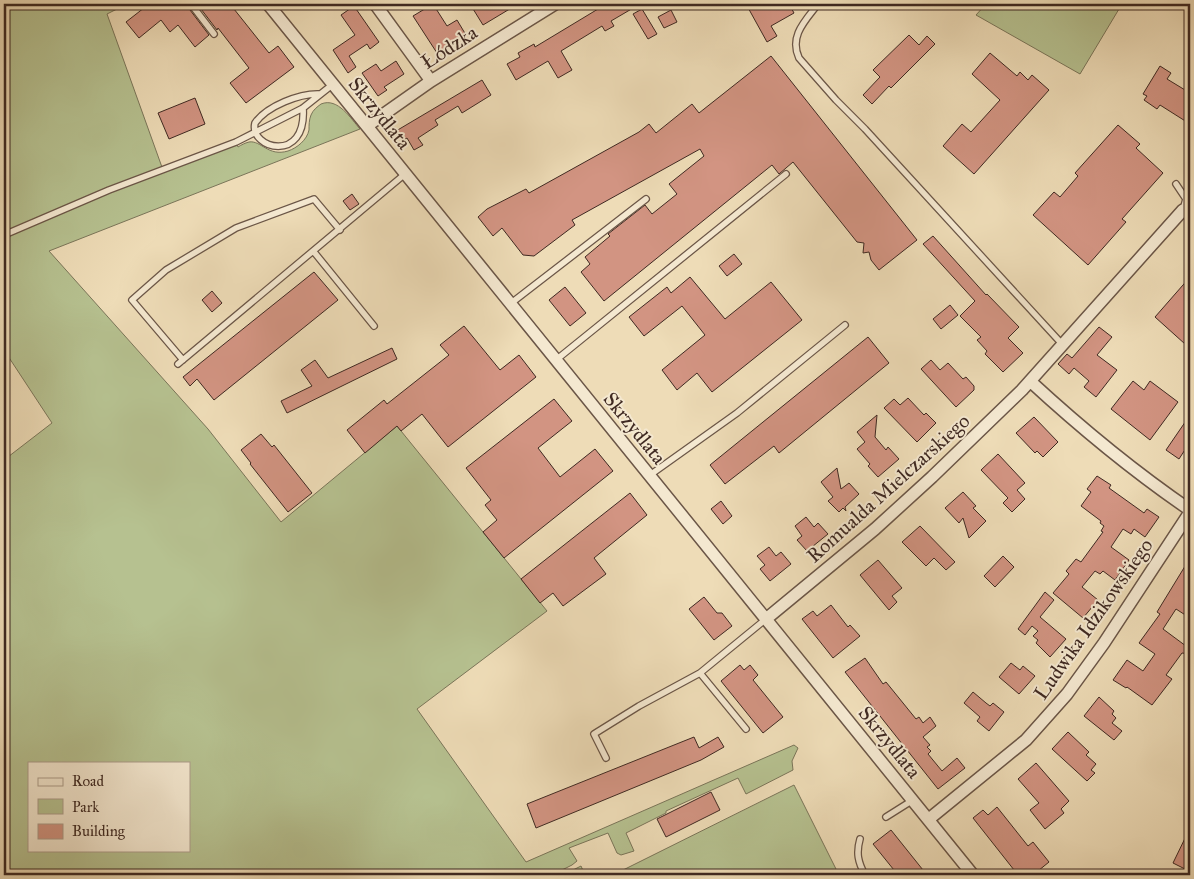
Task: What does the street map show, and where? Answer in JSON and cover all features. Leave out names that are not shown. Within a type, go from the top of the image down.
[{"type":"street","name":"Skrzydlata","points":[[268,4],[973,875]]},
{"type":"street","points":[[376,4],[431,81]]},
{"type":"street","name":"Łódzka","points":[[367,126],[431,81],[555,4]]},
{"type":"street","name":"Romualda Mielczarskiego","points":[[766,619],[904,503],[1022,390],[1062,344],[1186,214]]},
{"type":"street","points":[[1030,381],[1116,457],[1190,511]]},
{"type":"street","name":"Ludwika Idzikowskiego","points":[[929,819],[1026,740],[1067,694],[1104,643],[1190,511]]},
{"type":"lane","points":[[199,4],[194,8],[214,34]]},
{"type":"lane","points":[[818,4],[806,19],[795,40],[795,49],[799,58],[1062,344]]},
{"type":"lane","points":[[4,235],[109,190],[236,142],[303,108],[332,85]]},
{"type":"lane","points":[[303,108],[302,127],[290,144],[273,146],[265,142],[256,132],[255,123],[266,112],[300,96],[320,94]]},
{"type":"lane","points":[[340,230],[314,199],[236,228],[166,270],[132,300],[180,362],[314,252],[340,230],[405,174]]},
{"type":"lane","points":[[556,360],[786,174]]},
{"type":"lane","points":[[1176,184],[1188,199]]},
{"type":"lane","points":[[1186,214],[1190,192]]},
{"type":"lane","points":[[510,304],[646,199]]},
{"type":"lane","points":[[314,252],[374,326]]},
{"type":"lane","points":[[650,475],[737,413],[845,325]]},
{"type":"lane","points":[[606,758],[594,734],[700,672],[766,619]]},
{"type":"lane","points":[[700,672],[746,729]]},
{"type":"lane","points":[[886,818],[913,800]]},
{"type":"lane","points":[[860,839],[857,856],[865,875]]},
{"type":"green space","points":[[4,4],[127,4],[107,14],[163,170],[236,142],[238,147],[248,142],[253,142],[275,152],[288,151],[298,146],[304,140],[309,130],[311,115],[321,104],[327,103],[338,106],[344,110],[360,129],[49,251],[208,429],[281,522],[397,426],[547,611],[417,709],[526,862],[794,745],[798,748],[792,761],[793,770],[746,794],[738,778],[666,811],[666,813],[626,833],[634,851],[621,855],[617,853],[608,833],[569,848],[577,861],[552,875],[4,875],[4,460],[52,423],[4,350]]},
{"type":"green space","points":[[986,4],[1122,4],[1080,74],[976,15]]},
{"type":"green space","points":[[794,785],[839,875],[613,875]]},
{"type":"green space","points":[[581,866],[585,875],[563,875]]},
{"type":"building","points":[[149,4],[192,4],[190,10],[209,35],[195,47],[178,25],[170,32],[161,20],[139,38],[126,22]]},
{"type":"building","points":[[204,4],[230,4],[269,53],[278,46],[294,67],[246,103],[230,83],[249,68],[201,9]]},
{"type":"building","points":[[433,4],[447,26],[457,20],[466,35],[437,53],[413,16]]},
{"type":"building","points":[[470,4],[518,4],[483,25]]},
{"type":"building","points":[[595,4],[640,4],[611,21],[614,26],[605,31],[602,26],[561,51],[572,70],[558,78],[548,61],[516,80],[507,64],[520,57],[518,53],[534,44],[535,47],[598,9]]},
{"type":"building","points":[[746,4],[789,4],[794,13],[771,26],[777,36],[767,42]]},
{"type":"building","points":[[354,6],[379,42],[370,49],[367,44],[349,56],[356,67],[348,73],[333,50],[355,35],[341,15]]},
{"type":"building","points":[[642,9],[657,34],[648,39],[633,14]]},
{"type":"building","points":[[671,10],[677,22],[664,28],[658,17]]},
{"type":"building","points":[[909,35],[919,45],[927,36],[935,44],[891,88],[889,86],[872,104],[863,95],[880,77],[873,70]]},
{"type":"building","points":[[990,53],[1017,76],[1020,72],[1028,80],[1032,75],[1049,90],[974,174],[943,146],[962,124],[971,132],[1000,100],[972,74]]},
{"type":"building","points":[[771,56],[917,240],[879,270],[871,260],[869,252],[863,253],[864,243],[857,242],[793,162],[779,174],[772,165],[604,301],[581,272],[590,264],[585,257],[610,236],[608,234],[645,205],[652,214],[677,194],[669,184],[704,156],[700,149],[572,220],[575,225],[534,256],[523,255],[502,228],[493,236],[478,217],[487,209],[526,189],[529,193],[639,132],[649,124],[656,133],[692,104],[699,113]]},
{"type":"building","points":[[396,61],[404,74],[384,87],[387,90],[378,96],[362,73],[376,64],[381,71]]},
{"type":"building","points":[[1160,66],[1171,73],[1167,79],[1190,93],[1190,124],[1160,105],[1157,109],[1144,100],[1147,96],[1143,94]]},
{"type":"building","points":[[482,80],[491,95],[462,113],[458,106],[435,120],[438,125],[418,138],[423,145],[414,150],[407,138],[402,141],[396,131]]},
{"type":"building","points":[[195,98],[205,124],[169,139],[158,113]]},
{"type":"building","points":[[1118,125],[1140,144],[1136,148],[1163,173],[1122,219],[1126,222],[1088,265],[1033,215],[1054,192],[1060,197],[1078,176],[1075,173]]},
{"type":"building","points":[[352,194],[359,204],[350,210],[343,201]]},
{"type":"building","points":[[933,236],[986,295],[1019,327],[1008,338],[1023,353],[1003,372],[985,354],[987,351],[977,340],[981,337],[960,316],[975,301],[923,244]]},
{"type":"building","points":[[734,254],[742,264],[727,276],[719,266]]},
{"type":"building","points":[[314,272],[338,300],[214,400],[197,379],[190,386],[183,377]]},
{"type":"building","points":[[690,277],[725,319],[771,282],[802,320],[712,392],[697,373],[677,390],[662,370],[705,335],[682,306],[644,336],[629,317],[667,287],[671,293]]},
{"type":"building","points":[[1190,277],[1190,306],[1186,311],[1190,314],[1190,338],[1185,344],[1155,317]]},
{"type":"building","points":[[565,287],[586,313],[570,326],[549,300]]},
{"type":"building","points":[[212,291],[222,303],[212,312],[202,300]]},
{"type":"building","points":[[950,305],[958,315],[941,329],[933,319]]},
{"type":"building","points":[[464,326],[500,370],[519,355],[536,377],[448,447],[422,414],[401,431],[397,426],[365,453],[347,430],[384,400],[387,404],[449,355],[440,345]]},
{"type":"building","points":[[1099,327],[1112,337],[1097,355],[1117,370],[1096,397],[1084,387],[1089,381],[1074,368],[1069,374],[1058,364],[1067,354],[1072,358]]},
{"type":"building","points":[[868,337],[889,363],[779,453],[774,446],[725,484],[710,465]]},
{"type":"building","points":[[392,348],[397,359],[287,413],[281,401],[312,386],[301,370],[315,360],[328,378]]},
{"type":"building","points":[[931,360],[940,370],[948,363],[963,379],[966,377],[974,386],[974,390],[956,407],[921,369]]},
{"type":"building","points":[[1133,381],[1144,390],[1150,381],[1178,402],[1150,440],[1111,409]]},
{"type":"building","points":[[908,398],[924,415],[926,413],[936,423],[917,442],[884,408],[894,399],[900,405]]},
{"type":"building","points":[[554,399],[572,421],[538,448],[560,477],[595,449],[613,471],[504,558],[483,532],[497,520],[485,505],[491,500],[466,468]]},
{"type":"building","points":[[877,415],[875,437],[886,450],[888,447],[899,459],[878,477],[857,449],[865,442],[857,432]]},
{"type":"building","points":[[1190,415],[1190,442],[1179,459],[1166,450]]},
{"type":"building","points":[[1034,417],[1058,442],[1043,457],[1037,451],[1035,453],[1016,433]]},
{"type":"building","points":[[261,434],[272,447],[274,445],[312,493],[288,512],[241,450]]},
{"type":"building","points":[[998,454],[1025,483],[1017,490],[1025,499],[1012,512],[1003,503],[1008,498],[981,470]]},
{"type":"building","points":[[837,468],[841,489],[849,483],[859,494],[845,507],[846,511],[843,508],[839,512],[828,501],[833,497],[821,482]]},
{"type":"building","points":[[1097,476],[1111,485],[1109,488],[1144,513],[1147,509],[1159,517],[1145,537],[1134,529],[1131,534],[1123,529],[1111,547],[1129,560],[1115,580],[1103,571],[1100,574],[1095,571],[1082,587],[1098,600],[1083,618],[1053,593],[1069,574],[1066,571],[1076,559],[1081,562],[1103,532],[1101,531],[1104,526],[1100,523],[1101,521],[1081,506],[1091,492],[1087,489]]},
{"type":"building","points":[[963,492],[976,506],[973,508],[986,521],[969,538],[963,518],[959,523],[945,508]]},
{"type":"building","points":[[630,493],[647,515],[594,558],[606,574],[563,606],[553,593],[540,603],[521,579]]},
{"type":"building","points":[[721,501],[732,516],[723,524],[711,509]]},
{"type":"building","points":[[806,517],[814,527],[818,523],[828,534],[807,551],[797,540],[802,536],[795,526]]},
{"type":"building","points":[[920,526],[955,562],[946,570],[934,558],[926,566],[902,542]]},
{"type":"building","points":[[769,547],[776,556],[781,552],[791,564],[770,581],[760,569],[765,565],[757,556]]},
{"type":"building","points":[[1003,556],[1014,567],[995,587],[984,576]]},
{"type":"building","points":[[1190,558],[1190,618],[1176,609],[1163,629],[1190,649],[1190,654],[1182,653],[1166,675],[1172,679],[1152,705],[1127,687],[1113,680],[1127,660],[1143,671],[1155,654],[1139,643],[1160,614],[1157,612]]},
{"type":"building","points":[[878,560],[902,588],[892,596],[897,602],[889,610],[860,575]]},
{"type":"building","points":[[1045,592],[1054,600],[1040,617],[1066,639],[1050,657],[1036,643],[1038,640],[1033,636],[1038,631],[1032,626],[1025,635],[1018,629]]},
{"type":"building","points":[[704,597],[717,613],[722,613],[732,626],[714,640],[689,609]]},
{"type":"building","points":[[831,605],[848,627],[850,625],[860,636],[833,658],[802,619],[813,611],[817,616]]},
{"type":"building","points":[[865,658],[883,684],[886,682],[916,719],[919,717],[923,723],[930,717],[936,726],[923,737],[930,745],[927,747],[931,751],[928,754],[942,771],[957,758],[965,768],[938,789],[845,672]]},
{"type":"building","points":[[1011,663],[1020,670],[1023,666],[1035,676],[1019,694],[999,677]]},
{"type":"building","points":[[740,665],[744,670],[750,665],[758,675],[753,680],[783,717],[763,733],[721,681]]},
{"type":"building","points":[[973,692],[990,706],[993,703],[1004,712],[989,731],[977,721],[980,717],[964,703]]},
{"type":"building","points":[[1099,697],[1114,711],[1112,714],[1116,718],[1112,723],[1122,731],[1114,740],[1084,716]]},
{"type":"building","points":[[1068,732],[1089,752],[1086,755],[1096,764],[1091,770],[1095,773],[1087,781],[1052,749]]},
{"type":"building","points":[[694,737],[699,748],[718,737],[724,747],[701,760],[536,828],[527,804]]},
{"type":"building","points":[[1036,763],[1069,801],[1061,809],[1064,813],[1045,829],[1030,810],[1039,803],[1018,779]]},
{"type":"building","points":[[711,792],[720,810],[666,837],[657,819]]},
{"type":"building","points":[[997,807],[1028,846],[1033,842],[1049,862],[1033,875],[1018,875],[973,818],[983,810],[988,815]]},
{"type":"building","points":[[1190,828],[1190,857],[1185,869],[1173,863]]},
{"type":"building","points":[[891,830],[927,875],[898,875],[873,844]]}]
